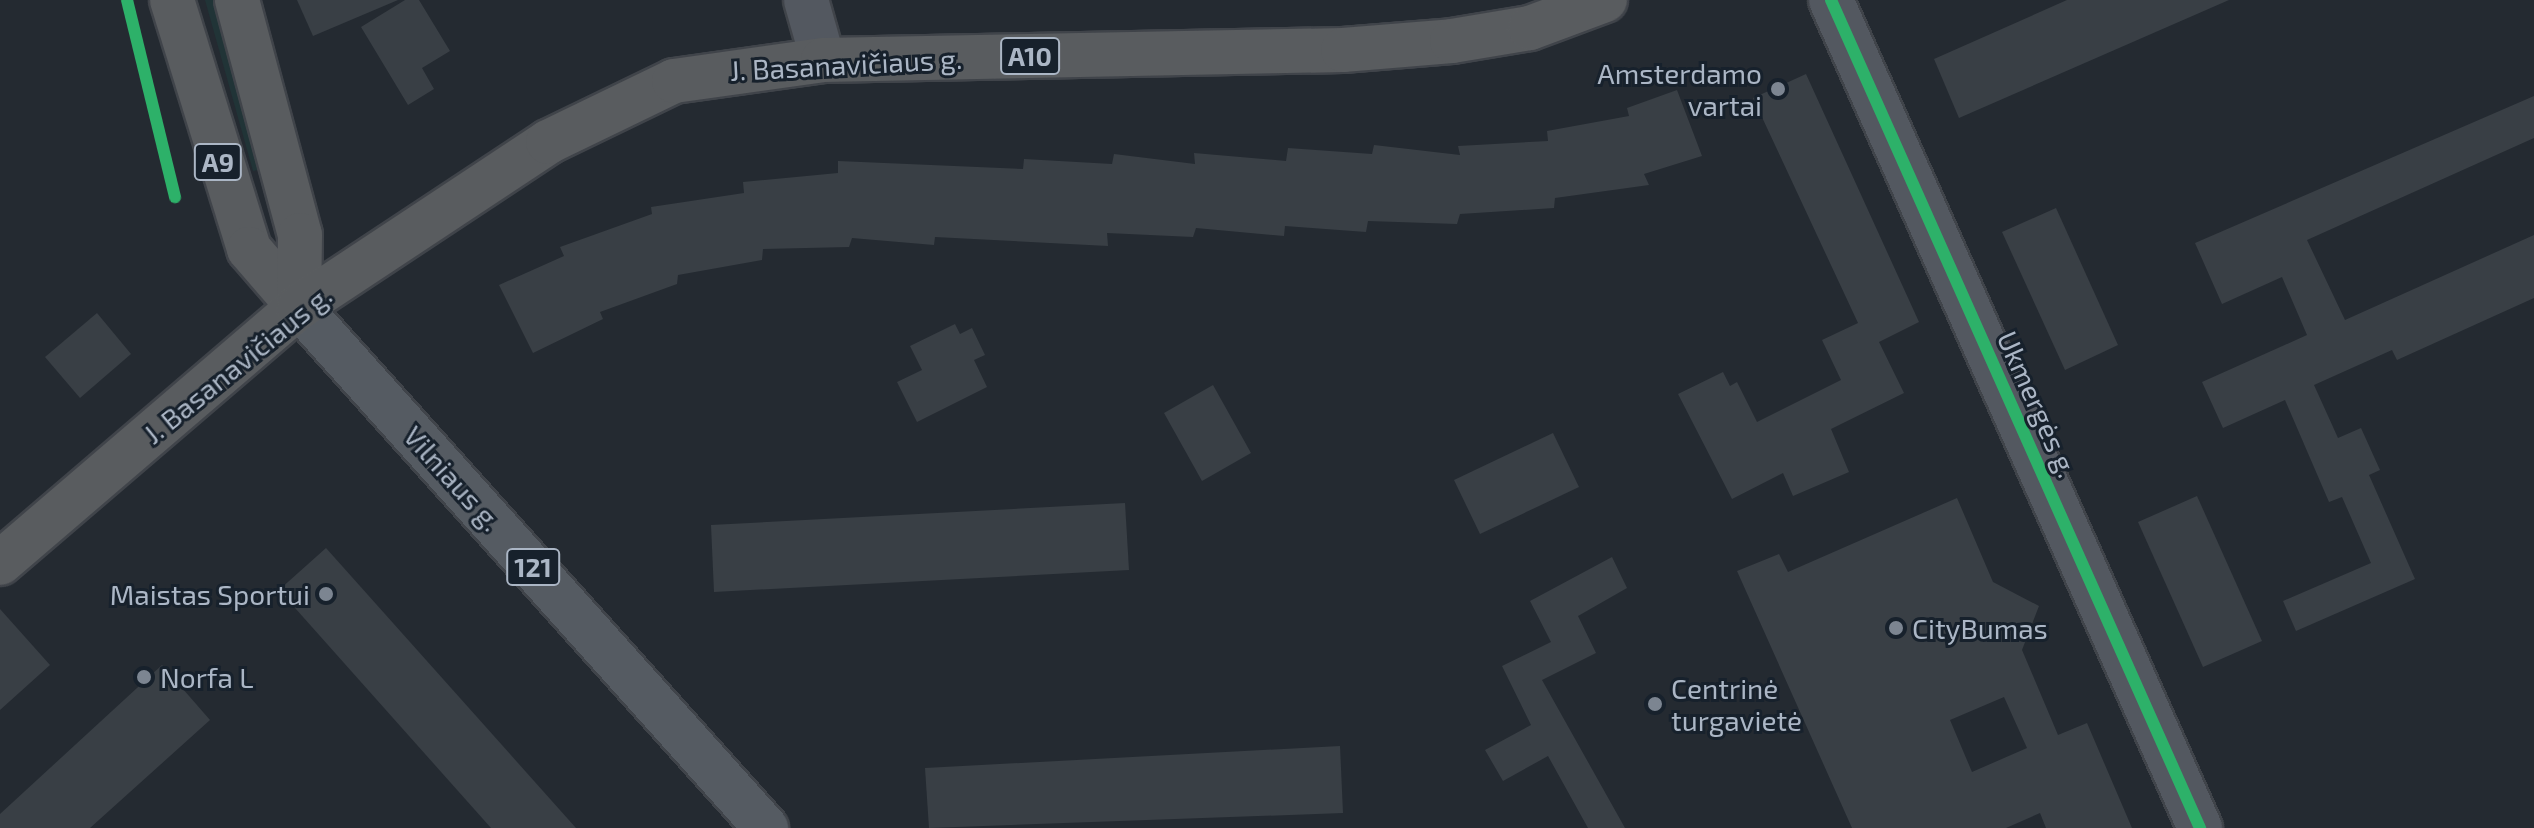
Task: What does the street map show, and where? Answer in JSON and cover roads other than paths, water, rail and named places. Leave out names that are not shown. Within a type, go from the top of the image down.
[{"type":"highway","name":"Vilniaus g.","points":[[172,0],[249,249],[299,307]]},
{"type":"highway","name":"A9","points":[[237,0],[300,235],[299,307]]},
{"type":"highway","name":"J. Basanavičiaus g.","points":[[0,563],[299,307],[548,142],[615,106],[674,81],[723,69],[823,60],[1343,50],[1530,28],[1605,0]]},
{"type":"main road","name":"Vilniaus g.","points":[[299,307],[766,828]]},
{"type":"street","points":[[806,0],[823,60]]},
{"type":"street","name":"Ukmergės g.","points":[[1831,0],[2200,828]]},
{"type":"place","name":"Amsterdamo vartai","points":[[1778,89]]},
{"type":"place","name":"Maistas Sportui","points":[[326,594]]},
{"type":"place","name":"CityBumas","points":[[1896,628]]},
{"type":"place","name":"Norfa L","points":[[144,677]]},
{"type":"place","name":"Centrinė turgavietė","points":[[1655,704]]}]
